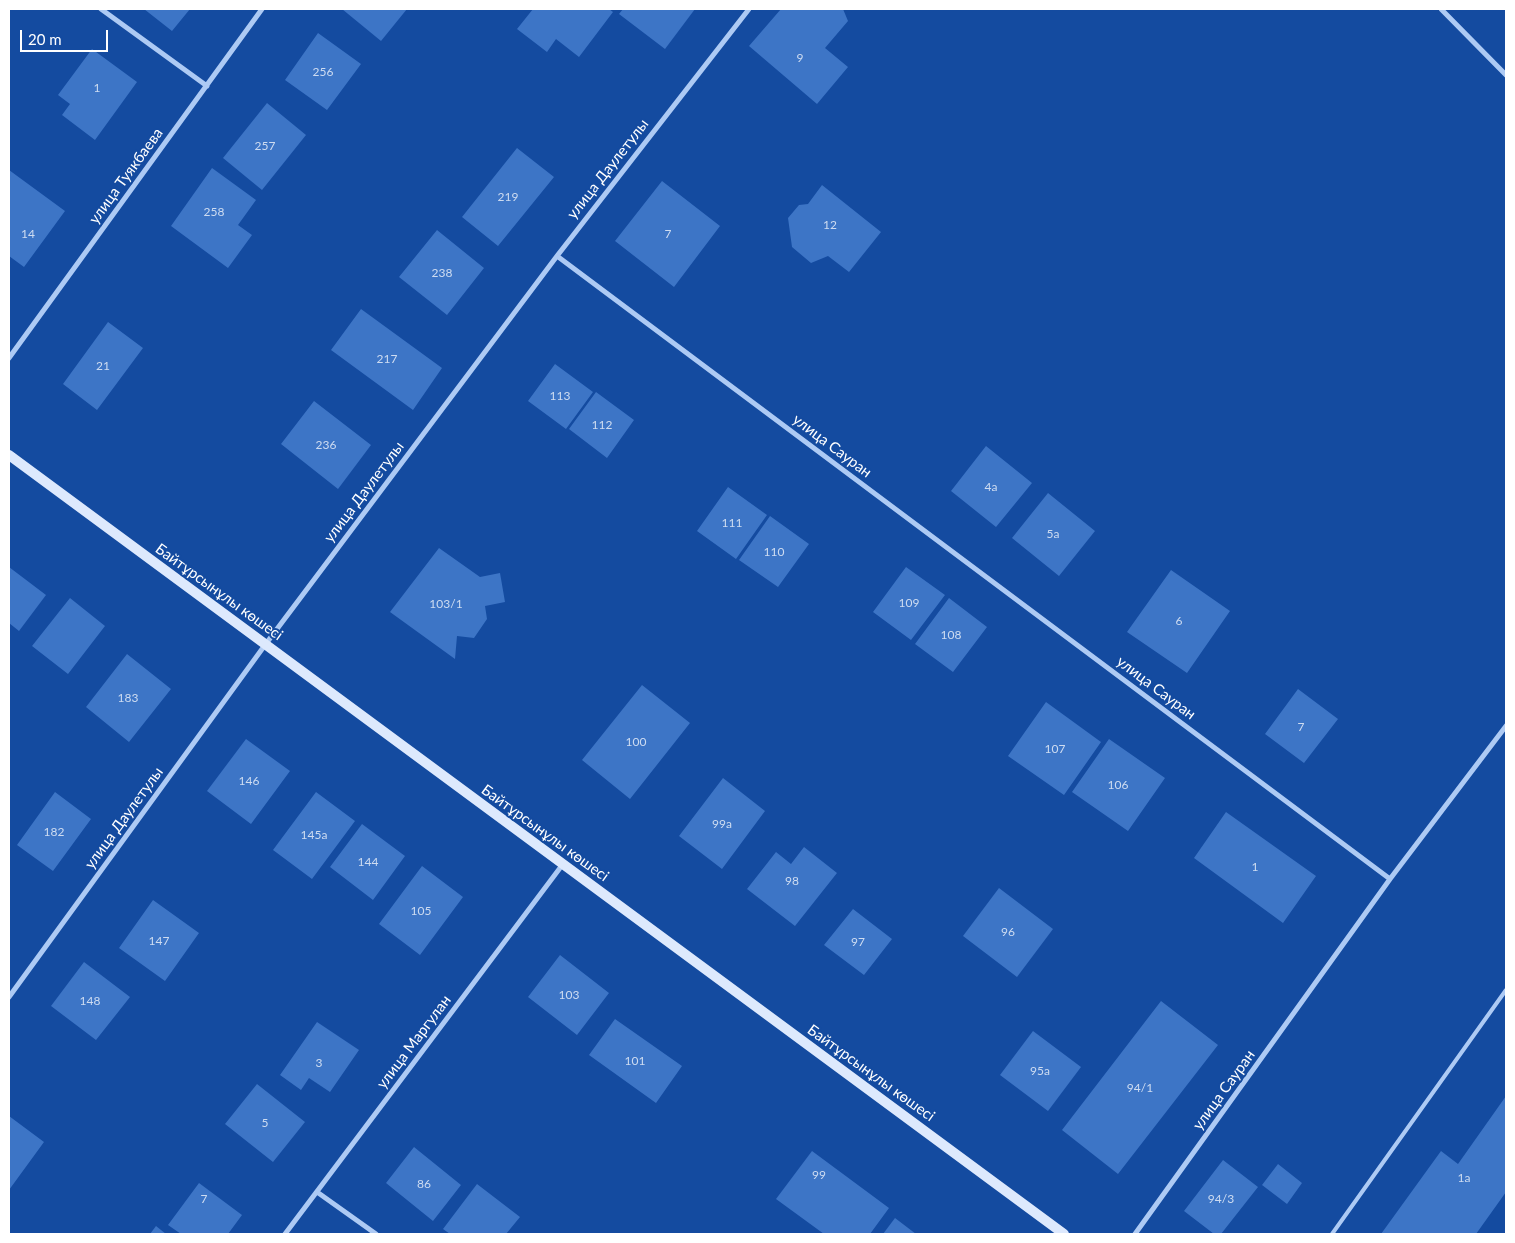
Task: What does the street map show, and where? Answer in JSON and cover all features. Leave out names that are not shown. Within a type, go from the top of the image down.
[{"type":"main road","name":"Байтұрсынұлы көшесі","points":[[9,455],[1064,1234]]},
{"type":"street","points":[[101,9],[207,86]]},
{"type":"street","name":"улица Туякбаева","points":[[9,358],[262,9]]},
{"type":"street","name":"улица Даулетулы","points":[[9,998],[265,645],[557,256],[749,9]]},
{"type":"street","points":[[1441,9],[1506,75]]},
{"type":"street","name":"улица Сауран","points":[[557,256],[1390,879],[1135,1234]]},
{"type":"street","points":[[1390,879],[1506,726]]},
{"type":"street","name":"улица Маргулан","points":[[285,1234],[563,864]]},
{"type":"street","points":[[317,1192],[376,1234]]},
{"type":"lane","points":[[1332,1234],[1506,990]]},
{"type":"building","points":[[144,9],[190,9],[172,31]]},
{"type":"building","points":[[342,9],[407,9],[381,41]]},
{"type":"building","points":[[533,9],[609,9],[613,12],[579,57],[556,39],[547,52],[517,29]]},
{"type":"building","points":[[623,9],[695,9],[665,49],[619,14]]},
{"type":"building","points":[[781,9],[843,9],[848,21],[825,48],[848,67],[817,104],[749,46]]},
{"type":"building","points":[[318,33],[361,64],[327,110],[285,80]]},
{"type":"building","points":[[92,49],[137,82],[95,140],[62,115],[70,104],[58,95]]},
{"type":"building","points":[[267,103],[306,135],[262,190],[223,158]]},
{"type":"building","points":[[517,148],[554,177],[498,246],[462,217]]},
{"type":"building","points":[[212,168],[256,200],[238,225],[252,235],[228,268],[171,226]]},
{"type":"building","points":[[9,170],[65,211],[24,267],[9,256]]},
{"type":"building","points":[[662,181],[720,226],[674,287],[615,241]]},
{"type":"building","points":[[822,185],[881,232],[849,272],[828,256],[811,263],[792,247],[788,218],[799,205],[808,204]]},
{"type":"building","points":[[437,230],[484,268],[447,315],[399,277]]},
{"type":"building","points":[[361,309],[442,368],[413,410],[331,350]]},
{"type":"building","points":[[108,322],[143,348],[97,410],[63,384]]},
{"type":"building","points":[[555,364],[593,392],[566,429],[528,401]]},
{"type":"building","points":[[596,392],[634,420],[607,458],[569,429]]},
{"type":"building","points":[[314,401],[371,445],[338,489],[281,444]]},
{"type":"building","points":[[986,446],[1032,483],[996,527],[951,491]]},
{"type":"building","points":[[728,487],[767,515],[736,559],[697,531]]},
{"type":"building","points":[[1048,493],[1095,531],[1059,576],[1012,538]]},
{"type":"building","points":[[770,516],[809,544],[778,587],[739,560]]},
{"type":"building","points":[[439,548],[480,577],[500,573],[505,602],[485,606],[487,619],[474,638],[457,636],[455,659],[390,612]]},
{"type":"building","points":[[9,567],[46,595],[19,631],[9,623]]},
{"type":"building","points":[[906,567],[945,595],[911,640],[873,612]]},
{"type":"building","points":[[1171,570],[1230,611],[1187,673],[1127,632]]},
{"type":"building","points":[[70,598],[105,626],[68,674],[32,646]]},
{"type":"building","points":[[949,598],[987,627],[953,672],[915,644]]},
{"type":"building","points":[[127,654],[171,689],[129,742],[86,707]]},
{"type":"building","points":[[642,685],[690,723],[630,799],[582,760]]},
{"type":"building","points":[[1298,689],[1338,719],[1304,763],[1265,734]]},
{"type":"building","points":[[1046,702],[1101,742],[1064,795],[1008,756]]},
{"type":"building","points":[[246,739],[290,771],[251,824],[207,791]]},
{"type":"building","points":[[1109,739],[1165,778],[1128,831],[1072,792]]},
{"type":"building","points":[[723,778],[765,811],[722,869],[679,836]]},
{"type":"building","points":[[55,792],[91,819],[53,871],[17,845]]},
{"type":"building","points":[[316,792],[355,821],[312,879],[273,850]]},
{"type":"building","points":[[1226,812],[1316,876],[1283,923],[1194,858]]},
{"type":"building","points":[[362,824],[405,856],[373,900],[330,867]]},
{"type":"building","points":[[804,847],[837,873],[795,926],[747,889],[776,852],[791,864]]},
{"type":"building","points":[[422,866],[463,897],[420,955],[379,924]]},
{"type":"building","points":[[999,888],[1053,929],[1017,977],[963,936]]},
{"type":"building","points":[[153,900],[199,933],[165,981],[119,948]]},
{"type":"building","points":[[853,909],[892,939],[864,975],[824,945]]},
{"type":"building","points":[[560,955],[609,993],[577,1035],[528,997]]},
{"type":"building","points":[[84,962],[130,997],[96,1040],[51,1006]]},
{"type":"building","points":[[1161,1001],[1218,1045],[1118,1174],[1062,1130]]},
{"type":"building","points":[[615,1019],[682,1066],[656,1103],[589,1055]]},
{"type":"building","points":[[317,1022],[359,1050],[330,1092],[309,1078],[301,1090],[280,1075]]},
{"type":"building","points":[[1033,1031],[1081,1067],[1048,1111],[1000,1075]]},
{"type":"building","points":[[257,1084],[305,1122],[273,1162],[225,1124]]},
{"type":"building","points":[[1506,1096],[1506,1192],[1476,1234],[1381,1234],[1441,1151],[1458,1164]]},
{"type":"building","points":[[9,1116],[44,1142],[9,1190]]},
{"type":"building","points":[[414,1147],[461,1185],[433,1221],[386,1183]]},
{"type":"building","points":[[812,1151],[889,1208],[870,1234],[824,1234],[776,1199]]},
{"type":"building","points":[[1223,1160],[1258,1187],[1221,1234],[1214,1234],[1184,1211]]},
{"type":"building","points":[[1278,1164],[1302,1183],[1287,1204],[1262,1185]]},
{"type":"building","points":[[199,1183],[242,1215],[228,1234],[181,1234],[168,1225]]},
{"type":"building","points":[[477,1184],[520,1217],[506,1234],[450,1234],[443,1229]]},
{"type":"building","points":[[895,1218],[916,1234],[883,1234]]},
{"type":"building","points":[[156,1226],[166,1234],[150,1234]]}]
